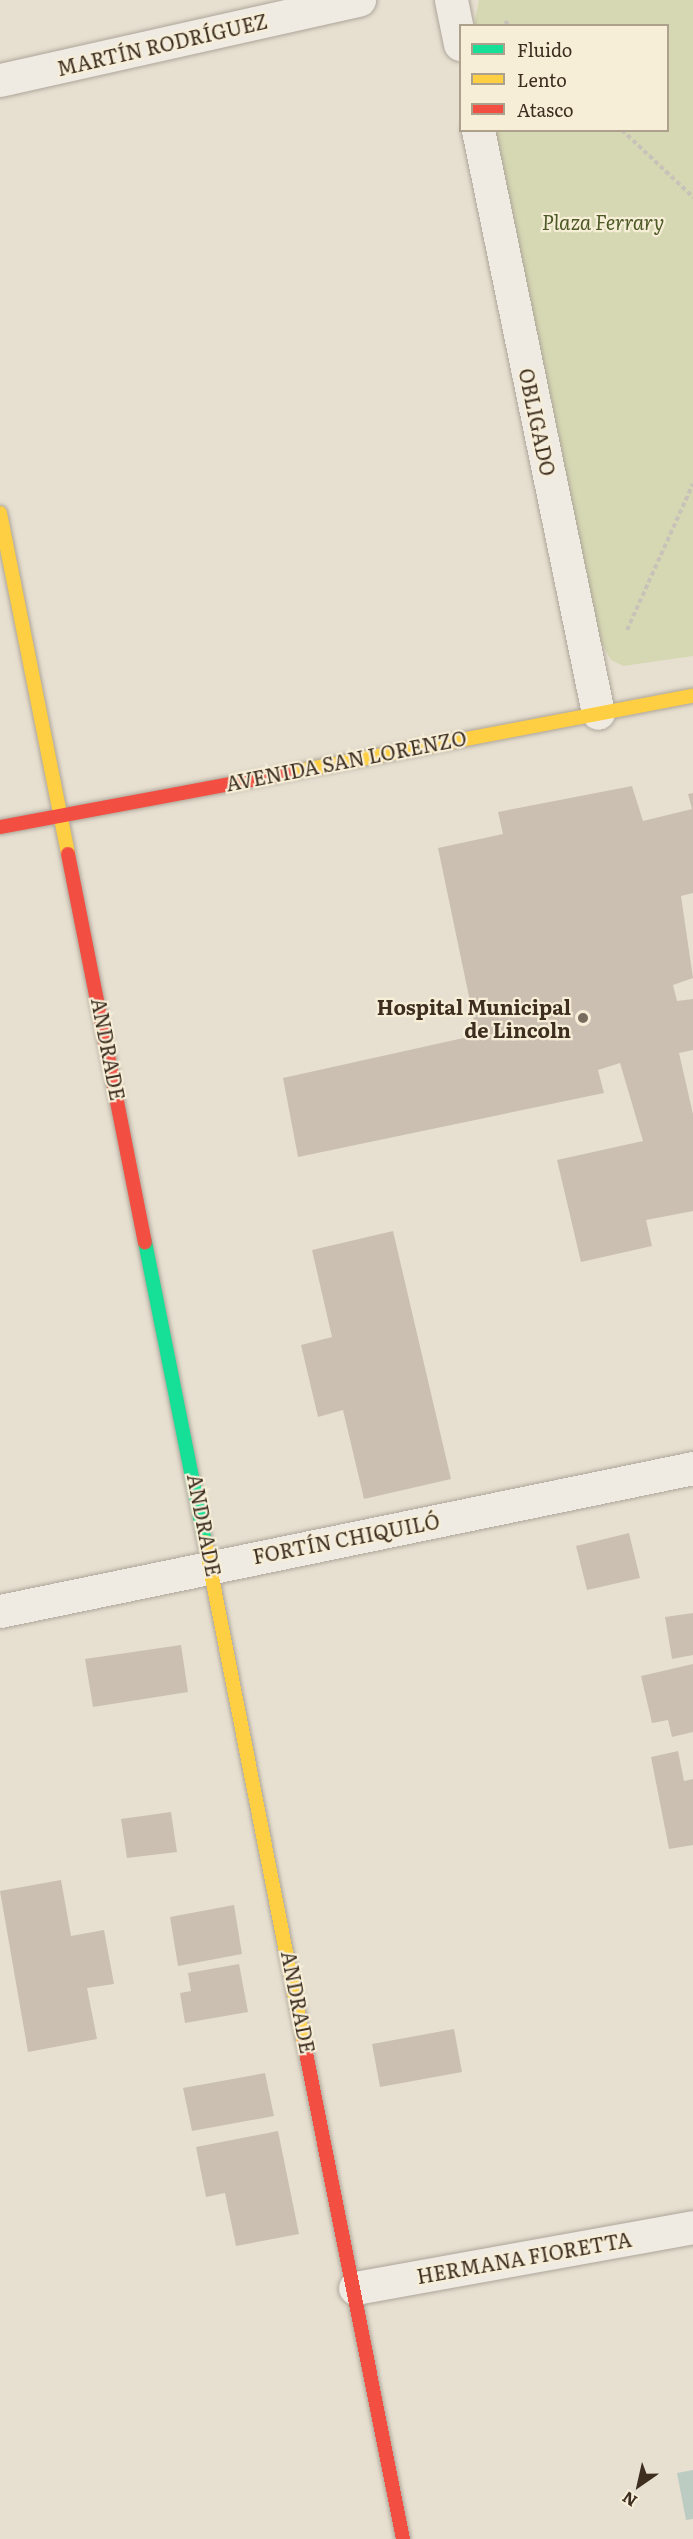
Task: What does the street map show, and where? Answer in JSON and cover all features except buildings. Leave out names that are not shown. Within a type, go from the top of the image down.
[{"type":"street","name":"MARTÍN RODRÍGUEZ","points":[[0,80],[359,0]]},
{"type":"street","points":[[452,0],[459,38]]},
{"type":"street","name":"OBLIGADO","points":[[478,132],[598,713]]},
{"type":"street","name":"ANDRADE","points":[[0,513],[213,1565],[403,2539]]},
{"type":"street","name":"AVENIDA SAN LORENZO","points":[[0,827],[693,696]]},
{"type":"street","name":"FORTÍN CHIQUILÓ","points":[[0,1611],[213,1565],[693,1468]]},
{"type":"street","name":"HERMANA FIORETTA","points":[[355,2288],[693,2227]]},
{"type":"path","points":[[505,21],[508,24]]},
{"type":"path","points":[[624,132],[693,197]]},
{"type":"path","points":[[627,630],[693,484]]},
{"type":"green space","name":"Plaza Ferrary","points":[[479,0],[693,0],[693,656],[623,666],[611,660],[596,633],[494,132],[669,132],[669,24],[474,24]]},
{"type":"shaded area","points":[[693,2470],[693,2519],[686,2520],[677,2473]]},
{"type":"traffic: fast","points":[[145,1242],[205,1542]]},
{"type":"traffic: slow","points":[[0,513],[68,854]]},
{"type":"traffic: slow","points":[[288,773],[693,696]]},
{"type":"traffic: slow","points":[[205,1542],[304,2043]]},
{"type":"traffic: jam","points":[[0,827],[288,773]]},
{"type":"traffic: jam","points":[[68,854],[145,1242]]},
{"type":"traffic: jam","points":[[304,2043],[403,2539]]},
{"type":"place","name":"Hospital Municipal de Lincoln","points":[[583,1018]]}]
